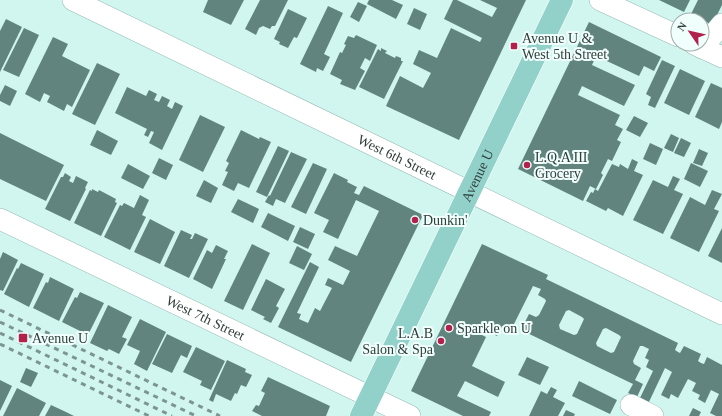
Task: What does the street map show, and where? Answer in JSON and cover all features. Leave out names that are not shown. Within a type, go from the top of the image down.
[{"type":"main road","name":"Avenue U","points":[[361,416],[562,0]]},
{"type":"street","name":"West 6th Street","points":[[73,0],[722,314]]},
{"type":"street","points":[[600,0],[670,32]]},
{"type":"street","points":[[710,35],[722,24]]},
{"type":"street","points":[[710,52],[722,57]]},
{"type":"street","name":"West 7th Street","points":[[0,219],[410,416]]},
{"type":"street","points":[[631,405],[653,416]]},
{"type":"building","points":[[208,0],[244,0],[231,25],[203,12]]},
{"type":"building","points":[[260,0],[288,0],[275,26],[272,26],[270,29],[263,26],[259,28],[256,35],[245,29]]},
{"type":"building","points":[[369,0],[392,0],[403,5],[396,19],[367,4]]},
{"type":"building","points":[[453,0],[457,0],[492,17],[497,8],[480,0],[526,0],[459,140],[386,106],[400,76],[423,88],[431,73],[413,64],[419,50],[437,58],[451,28],[480,42],[482,38],[444,19]]},
{"type":"building","points":[[659,0],[690,0],[684,12]]},
{"type":"building","points":[[698,0],[722,0],[722,5],[712,25],[710,24],[710,12],[692,12]]},
{"type":"building","points":[[358,2],[367,6],[359,22],[350,17]]},
{"type":"building","points":[[328,6],[343,13],[324,54],[330,57],[323,71],[317,68],[316,72],[300,64]]},
{"type":"building","points":[[414,8],[427,14],[420,30],[407,24]]},
{"type":"building","points":[[288,9],[307,18],[297,38],[294,37],[288,48],[279,44],[280,42],[274,39]]},
{"type":"building","points":[[6,19],[22,27],[0,72],[0,31]]},
{"type":"building","points":[[589,22],[661,57],[654,71],[644,66],[639,76],[596,56],[592,65],[635,85],[624,106],[582,86],[578,95],[620,115],[615,125],[623,129],[617,140],[621,142],[612,161],[608,159],[601,173],[603,175],[596,189],[590,186],[583,201],[518,169]]},
{"type":"building","points":[[24,28],[39,35],[19,77],[3,70]]},
{"type":"building","points":[[356,35],[377,45],[370,61],[365,58],[360,68],[365,71],[355,90],[340,84],[342,80],[330,74],[340,52],[342,53],[346,45],[344,44],[348,36],[354,38]]},
{"type":"building","points":[[53,37],[68,44],[62,56],[90,70],[72,107],[67,104],[64,111],[47,102],[50,96],[44,93],[40,102],[25,94]]},
{"type":"building","points":[[381,48],[387,51],[385,53],[395,58],[396,56],[401,58],[401,61],[403,61],[384,99],[359,87],[378,49],[381,51]]},
{"type":"building","points":[[662,60],[675,66],[655,108],[648,105],[651,97],[646,94]]},
{"type":"building","points":[[97,63],[120,74],[95,125],[72,114]]},
{"type":"building","points":[[680,69],[705,81],[689,115],[664,103]]},
{"type":"building","points":[[711,83],[722,88],[722,122],[719,129],[695,117]]},
{"type":"building","points":[[5,85],[17,91],[10,106],[0,101],[0,95]]},
{"type":"building","points":[[127,87],[146,96],[149,90],[157,94],[154,100],[159,102],[162,96],[170,100],[167,106],[172,109],[175,102],[183,106],[162,150],[149,143],[154,132],[151,131],[148,137],[144,135],[147,129],[115,113]]},
{"type":"building","points":[[200,115],[225,127],[203,172],[179,160]]},
{"type":"building","points":[[634,116],[648,123],[640,137],[626,130]]},
{"type":"building","points":[[97,130],[118,141],[111,155],[90,145]]},
{"type":"building","points":[[241,130],[259,139],[260,137],[271,142],[249,188],[238,183],[234,191],[222,185],[228,172],[225,171],[229,163],[226,161]]},
{"type":"building","points":[[0,133],[64,165],[46,201],[0,179]]},
{"type":"building","points":[[671,134],[679,138],[673,152],[664,148]]},
{"type":"building","points":[[681,138],[691,143],[684,157],[674,153]]},
{"type":"building","points":[[650,143],[663,149],[656,165],[643,159]]},
{"type":"building","points":[[278,146],[289,151],[267,197],[256,192]]},
{"type":"building","points":[[699,149],[708,153],[702,166],[693,163]]},
{"type":"building","points":[[291,152],[307,159],[285,203],[276,199],[273,206],[265,202],[269,195],[270,196]]},
{"type":"building","points":[[159,158],[173,165],[166,180],[152,173]]},
{"type":"building","points":[[632,159],[638,162],[634,171],[643,175],[623,216],[608,208],[606,211],[586,201],[591,192],[593,193],[595,189],[598,191],[612,164],[619,167],[620,164],[628,169]]},
{"type":"building","points":[[313,163],[327,169],[306,214],[291,207]]},
{"type":"building","points":[[691,163],[708,171],[700,187],[684,179]]},
{"type":"building","points":[[128,164],[150,176],[143,189],[121,178]]},
{"type":"building","points":[[65,173],[71,177],[69,181],[73,183],[76,176],[88,182],[70,221],[45,209],[61,177],[63,177]]},
{"type":"building","points":[[334,173],[348,180],[347,182],[357,187],[354,193],[359,195],[364,186],[423,215],[351,362],[278,327],[310,262],[319,267],[297,313],[301,314],[299,319],[308,323],[315,308],[320,311],[332,288],[325,285],[328,278],[343,285],[350,271],[328,260],[335,246],[357,256],[379,211],[356,200],[338,239],[323,232],[329,220],[314,213]]},
{"type":"building","points":[[673,176],[680,179],[674,190],[683,194],[663,234],[633,220],[653,180],[668,187]]},
{"type":"building","points":[[204,180],[218,188],[211,203],[196,196]]},
{"type":"building","points":[[92,189],[98,192],[99,190],[116,199],[115,202],[117,203],[101,236],[74,223],[90,190],[92,191]]},
{"type":"building","points":[[712,190],[722,194],[714,209],[719,211],[699,252],[670,238],[690,197],[705,205]]},
{"type":"building","points":[[140,195],[149,200],[142,215],[146,217],[130,250],[104,237],[120,205],[122,206],[124,203],[134,208]]},
{"type":"building","points":[[238,199],[259,209],[253,223],[231,212]]},
{"type":"building","points":[[268,213],[295,226],[288,241],[261,227]]},
{"type":"building","points":[[150,219],[175,232],[160,264],[134,252]]},
{"type":"building","points":[[300,227],[315,234],[308,249],[293,242]]},
{"type":"building","points":[[722,228],[722,263],[708,256]]},
{"type":"building","points":[[181,230],[192,235],[190,239],[192,239],[195,233],[208,239],[189,278],[164,266]]},
{"type":"building","points":[[252,244],[270,253],[243,310],[224,301]]},
{"type":"building","points":[[482,244],[548,275],[546,279],[678,343],[675,350],[678,352],[680,353],[684,346],[701,354],[698,361],[701,363],[704,364],[707,357],[722,365],[722,416],[716,416],[710,413],[719,394],[711,390],[705,403],[698,399],[700,395],[692,391],[696,383],[688,379],[678,398],[671,394],[669,399],[661,395],[672,372],[665,368],[648,404],[639,400],[653,371],[646,367],[649,360],[645,358],[649,349],[640,346],[633,361],[634,364],[641,368],[635,380],[643,384],[637,397],[628,393],[633,384],[521,330],[529,314],[536,317],[539,315],[546,301],[538,295],[541,289],[533,286],[511,330],[502,326],[497,336],[485,330],[482,335],[486,337],[472,366],[505,382],[498,397],[465,381],[457,396],[491,412],[489,416],[463,416],[411,391]],"holes":[[[569,310],[584,319],[577,334],[574,335],[560,329],[559,325],[566,311]],[[606,328],[621,337],[614,352],[611,353],[597,346],[596,343],[603,329]]]},
{"type":"building","points":[[216,245],[228,251],[224,259],[226,259],[212,289],[193,279],[207,250],[212,253]]},
{"type":"building","points":[[297,246],[312,254],[304,270],[289,263]]},
{"type":"building","points":[[3,252],[18,260],[3,291],[0,290],[0,259]]},
{"type":"building","points":[[21,263],[44,274],[29,307],[4,294]]},
{"type":"building","points":[[50,277],[74,289],[59,321],[33,308]]},
{"type":"building","points":[[266,279],[285,289],[276,306],[279,308],[271,323],[263,319],[265,317],[251,310]]},
{"type":"building","points":[[80,292],[104,303],[88,335],[62,322],[75,297],[77,298]]},
{"type":"building","points":[[108,305],[132,317],[122,337],[127,339],[119,354],[109,349],[107,351],[90,343]]},
{"type":"building","points":[[140,319],[166,332],[147,371],[134,364],[140,351],[127,345]]},
{"type":"building","points":[[167,334],[192,346],[187,358],[181,355],[172,373],[152,364]]},
{"type":"building","points":[[196,347],[225,361],[211,390],[200,385],[202,381],[183,372]]},
{"type":"building","points":[[527,357],[549,367],[540,385],[518,375]]},
{"type":"building","points":[[227,360],[246,369],[245,372],[252,375],[246,387],[241,385],[237,394],[235,393],[231,401],[216,394],[213,402],[209,400]]},
{"type":"building","points":[[26,368],[38,373],[31,387],[20,382]]},
{"type":"building","points":[[268,377],[330,406],[326,416],[262,416],[252,411],[256,405],[259,406],[265,393],[261,391]]},
{"type":"building","points":[[0,380],[12,386],[0,411]]},
{"type":"building","points":[[579,381],[617,400],[610,414],[572,396]]},
{"type":"building","points":[[551,387],[557,390],[553,397],[565,403],[558,416],[529,416],[541,391],[547,394]]},
{"type":"building","points":[[17,388],[46,403],[39,416],[3,416]]},
{"type":"building","points":[[51,405],[66,412],[74,416],[45,416]]},
{"type":"building","points":[[693,408],[701,412],[699,416],[689,416]]},
{"type":"building","points":[[566,410],[575,414],[574,416],[563,416]]},
{"type":"railway","points":[[0,310],[220,416]]},
{"type":"railway","points":[[0,322],[196,416]]},
{"type":"railway","points":[[0,333],[172,416]]},
{"type":"railway","points":[[0,344],[149,416]]},
{"type":"place","name":"Avenue U & West 5th Street","points":[[514,46]]},
{"type":"place","name":"L.Q.A III Grocery","points":[[527,165]]},
{"type":"place","name":"Dunkin'","points":[[415,220]]},
{"type":"place","name":"Sparkle on U","points":[[449,328]]},
{"type":"place","name":"Avenue U","points":[[23,338]]},
{"type":"place","name":"L.A.B Salon & Spa","points":[[441,341]]}]
